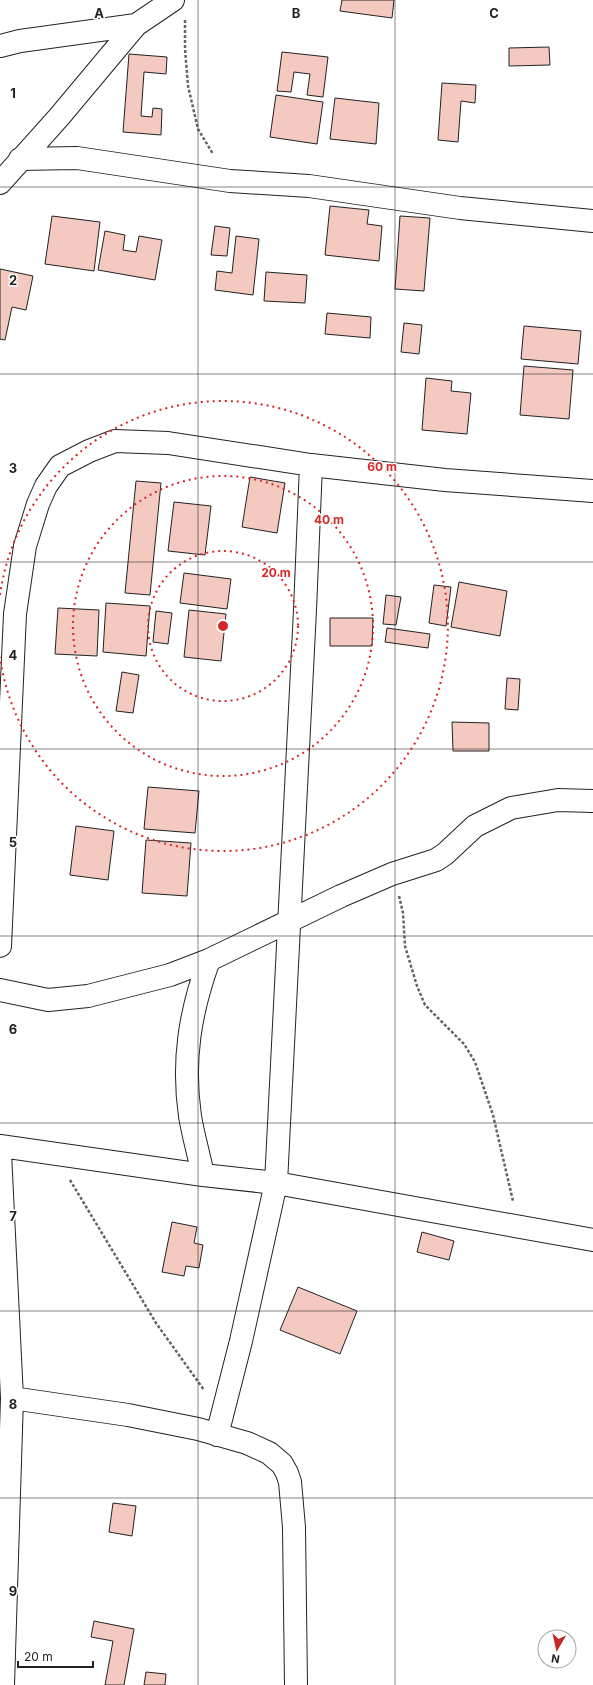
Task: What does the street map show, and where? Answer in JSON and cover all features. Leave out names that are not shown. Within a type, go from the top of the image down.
[{"type":"street","points":[[0,46],[20,41],[136,25],[179,7]]},
{"type":"street","points":[[0,183],[20,159],[59,118],[136,25]]},
{"type":"street","points":[[20,159],[77,158],[230,181],[309,186],[460,208],[593,221]]},
{"type":"street","points":[[0,946],[15,614],[25,546],[38,504],[46,486],[60,466],[89,451],[115,441],[168,443],[311,465],[445,480],[593,492]]},
{"type":"street","points":[[219,1425],[241,1341],[276,1184],[311,465]]},
{"type":"street","points":[[0,990],[48,1000],[88,996],[170,975],[209,960],[341,896],[392,874],[436,860],[445,854],[475,826],[511,808],[558,800],[593,801]]},
{"type":"street","points":[[203,1175],[190,1116],[187,1061],[189,1028],[198,990],[209,960]]},
{"type":"street","points":[[0,1146],[276,1184],[593,1240]]},
{"type":"street","points":[[0,1153],[12,1398],[3,1685]]},
{"type":"street","points":[[12,1398],[128,1415],[198,1429],[219,1425],[247,1443],[269,1453],[282,1464],[287,1473],[291,1490],[294,1527],[296,1685]]},
{"type":"path","points":[[179,7],[185,49],[188,86],[198,129],[230,181]]},
{"type":"path","points":[[392,874],[403,913],[405,946],[417,986],[425,1005],[464,1044],[475,1062],[493,1115],[519,1226]]},
{"type":"path","points":[[53,1153],[219,1425]]},
{"type":"building","points":[[342,0],[394,0],[392,18],[340,11]]},
{"type":"building","points":[[549,47],[550,65],[509,66],[509,48]]},
{"type":"building","points":[[282,52],[328,57],[323,97],[307,95],[310,74],[294,72],[291,92],[277,91]]},
{"type":"building","points":[[129,54],[167,57],[166,74],[144,72],[141,116],[152,117],[153,108],[162,109],[161,135],[123,132]]},
{"type":"building","points":[[442,83],[476,85],[475,103],[461,101],[458,142],[438,140]]},
{"type":"building","points":[[276,95],[323,102],[317,144],[270,137]]},
{"type":"building","points":[[335,98],[379,103],[376,144],[330,139]]},
{"type":"building","points":[[330,206],[369,210],[367,224],[382,226],[379,261],[325,255]]},
{"type":"building","points":[[52,216],[100,222],[94,271],[45,264]]},
{"type":"building","points":[[400,216],[430,218],[424,291],[395,289]]},
{"type":"building","points":[[215,226],[230,228],[227,256],[211,255]]},
{"type":"building","points":[[105,231],[125,235],[123,250],[136,252],[139,236],[162,240],[155,280],[98,270]]},
{"type":"building","points":[[236,236],[259,239],[253,295],[215,290],[217,271],[232,273]]},
{"type":"building","points":[[0,269],[33,276],[26,310],[12,307],[5,340],[0,339]]},
{"type":"building","points":[[266,272],[307,275],[305,303],[264,301]]},
{"type":"building","points":[[327,313],[371,317],[370,338],[325,334]]},
{"type":"building","points":[[404,323],[422,325],[419,354],[401,352]]},
{"type":"building","points":[[524,326],[581,331],[578,364],[521,359]]},
{"type":"building","points":[[524,366],[573,370],[569,419],[520,415]]},
{"type":"building","points":[[426,378],[452,381],[451,391],[471,393],[467,434],[422,430]]},
{"type":"building","points":[[250,477],[285,483],[277,533],[242,527]]},
{"type":"building","points":[[136,481],[161,483],[150,595],[125,593]]},
{"type":"building","points":[[174,502],[211,506],[205,555],[168,551]]},
{"type":"building","points":[[184,573],[231,579],[227,609],[180,603]]},
{"type":"building","points":[[459,582],[507,591],[500,636],[451,627]]},
{"type":"building","points":[[434,585],[451,587],[446,626],[429,623]]},
{"type":"building","points":[[386,595],[401,597],[396,625],[383,624]]},
{"type":"building","points":[[106,603],[150,606],[146,656],[103,652]]},
{"type":"building","points":[[58,608],[99,610],[97,656],[55,654]]},
{"type":"building","points":[[189,610],[226,614],[221,661],[184,657]]},
{"type":"building","points":[[156,611],[172,613],[168,644],[153,642]]},
{"type":"building","points":[[330,618],[373,618],[372,646],[330,646]]},
{"type":"building","points":[[387,628],[430,634],[428,648],[385,642]]},
{"type":"building","points":[[122,672],[139,675],[133,713],[116,711]]},
{"type":"building","points":[[507,678],[520,679],[518,710],[505,709]]},
{"type":"building","points":[[452,722],[489,723],[489,751],[453,751]]},
{"type":"building","points":[[148,787],[199,791],[195,833],[144,829]]},
{"type":"building","points":[[76,826],[114,831],[108,880],[70,875]]},
{"type":"building","points":[[146,840],[191,843],[187,896],[142,893]]},
{"type":"building","points":[[172,1222],[197,1227],[194,1243],[203,1245],[199,1268],[186,1266],[184,1276],[162,1272]]},
{"type":"building","points":[[422,1232],[454,1241],[449,1260],[417,1252]]},
{"type":"building","points":[[298,1287],[357,1311],[340,1354],[280,1330]]},
{"type":"building","points":[[113,1503],[136,1506],[132,1536],[109,1532]]},
{"type":"building","points":[[94,1621],[134,1629],[124,1685],[105,1685],[113,1641],[91,1637]]},
{"type":"building","points":[[146,1672],[166,1674],[165,1685],[144,1685]]}]
